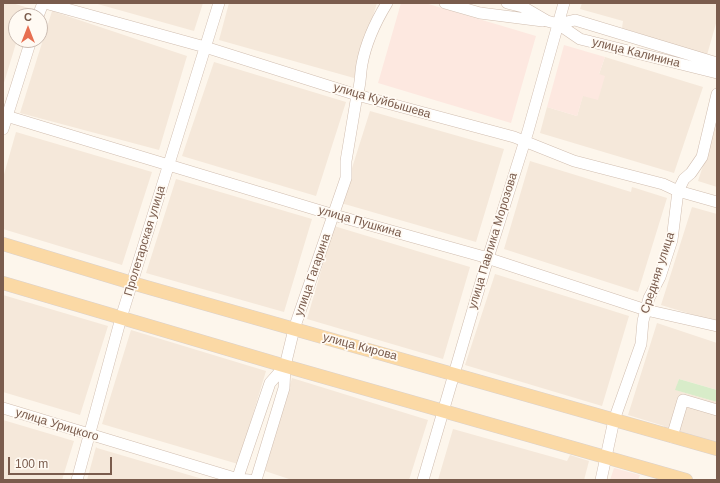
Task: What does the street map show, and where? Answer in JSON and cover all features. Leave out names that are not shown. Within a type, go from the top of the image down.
[{"type":"main road","name":"улица Кирова","points":[[3,244],[132,283],[454,373],[717,449]]},
{"type":"main road","points":[[3,283],[285,366],[686,480]]},
{"type":"street","name":"улица Куйбышева","points":[[44,3],[205,47],[357,95],[524,141],[574,161],[663,184],[678,191],[717,202]]},
{"type":"street","name":"Пролетарская улица","points":[[77,480],[121,318],[219,3]]},
{"type":"street","name":"улица Гагарина","points":[[256,480],[284,388],[285,366],[294,329],[346,178],[346,161],[357,95],[360,88],[362,63],[376,20],[388,3]]},
{"type":"street","name":"улица Калинина","points":[[445,3],[480,13],[552,22],[575,20],[717,63]]},
{"type":"street","name":"улица Калинина","points":[[507,3],[523,7],[580,38],[717,74]]},
{"type":"street","name":"улица Павлика Морозова","points":[[423,480],[524,141],[552,22],[564,3]]},
{"type":"street","points":[[3,129],[5,116],[28,48]]},
{"type":"street","name":"Средняя улица","points":[[601,480],[614,420],[641,344],[643,321],[649,298],[660,277],[672,240],[678,191],[684,179],[692,173],[702,157],[717,94]]},
{"type":"street","name":"улица Пушкина","points":[[5,116],[169,164],[334,215],[488,258],[646,310],[717,326]]},
{"type":"street","points":[[238,480],[270,383],[285,366]]},
{"type":"street","points":[[672,436],[683,400],[717,410]]},
{"type":"street","name":"улица Урицкого","points":[[3,408],[90,436],[238,480],[249,480]]},
{"type":"shaded area","points":[[3,3],[12,3],[29,8],[8,8],[8,48],[15,48],[3,86]]},
{"type":"shaded area","points":[[94,3],[203,3],[194,31]]},
{"type":"shaded area","points":[[229,3],[377,3],[354,78],[219,40]]},
{"type":"shaded area","points":[[401,3],[425,3],[536,36],[511,123],[378,83]]},
{"type":"shaded area","points":[[582,3],[717,3],[717,20],[707,55],[622,28],[623,21],[580,9]]},
{"type":"shaded area","points":[[52,11],[187,56],[159,150],[20,113],[40,48],[48,48],[48,24]]},
{"type":"shaded area","points":[[564,45],[605,57],[599,74],[605,76],[598,100],[583,96],[577,116],[547,107]]},
{"type":"shaded area","points":[[605,57],[703,87],[674,173],[540,133],[547,107],[577,116],[583,95],[599,74]]},
{"type":"shaded area","points":[[214,62],[346,102],[316,196],[182,156]]},
{"type":"shaded area","points":[[370,111],[504,149],[476,242],[341,203]]},
{"type":"shaded area","points":[[717,123],[717,187],[698,181]]},
{"type":"shaded area","points":[[16,132],[152,172],[122,265],[3,229],[3,178]]},
{"type":"shaded area","points":[[530,161],[631,192],[632,187],[667,198],[638,292],[504,249]]},
{"type":"shaded area","points":[[176,179],[312,219],[284,312],[146,273]]},
{"type":"shaded area","points":[[692,207],[717,214],[717,322],[661,305]]},
{"type":"shaded area","points":[[334,226],[470,267],[443,359],[307,319]]},
{"type":"shaded area","points":[[495,274],[629,316],[602,406],[465,365]]},
{"type":"shaded area","points":[[3,295],[108,326],[80,415],[3,392]]},
{"type":"shaded area","points":[[657,323],[717,343],[717,390],[679,379],[676,390],[717,402],[717,446],[662,430],[664,426],[628,415]]},
{"type":"shaded area","points":[[131,330],[266,371],[238,464],[102,424]]},
{"type":"shaded area","points":[[292,378],[428,420],[409,480],[292,480],[265,471]]},
{"type":"shaded area","points":[[3,420],[74,441],[62,480],[3,480]]},
{"type":"shaded area","points":[[453,429],[567,461],[570,455],[589,461],[584,480],[438,480]]},
{"type":"shaded area","points":[[96,447],[97,448],[206,480],[87,480]]},
{"type":"shaded area","points":[[614,468],[640,475],[638,480],[610,480]]},
{"type":"green space","points":[[679,379],[717,390],[717,402],[675,390]]}]
